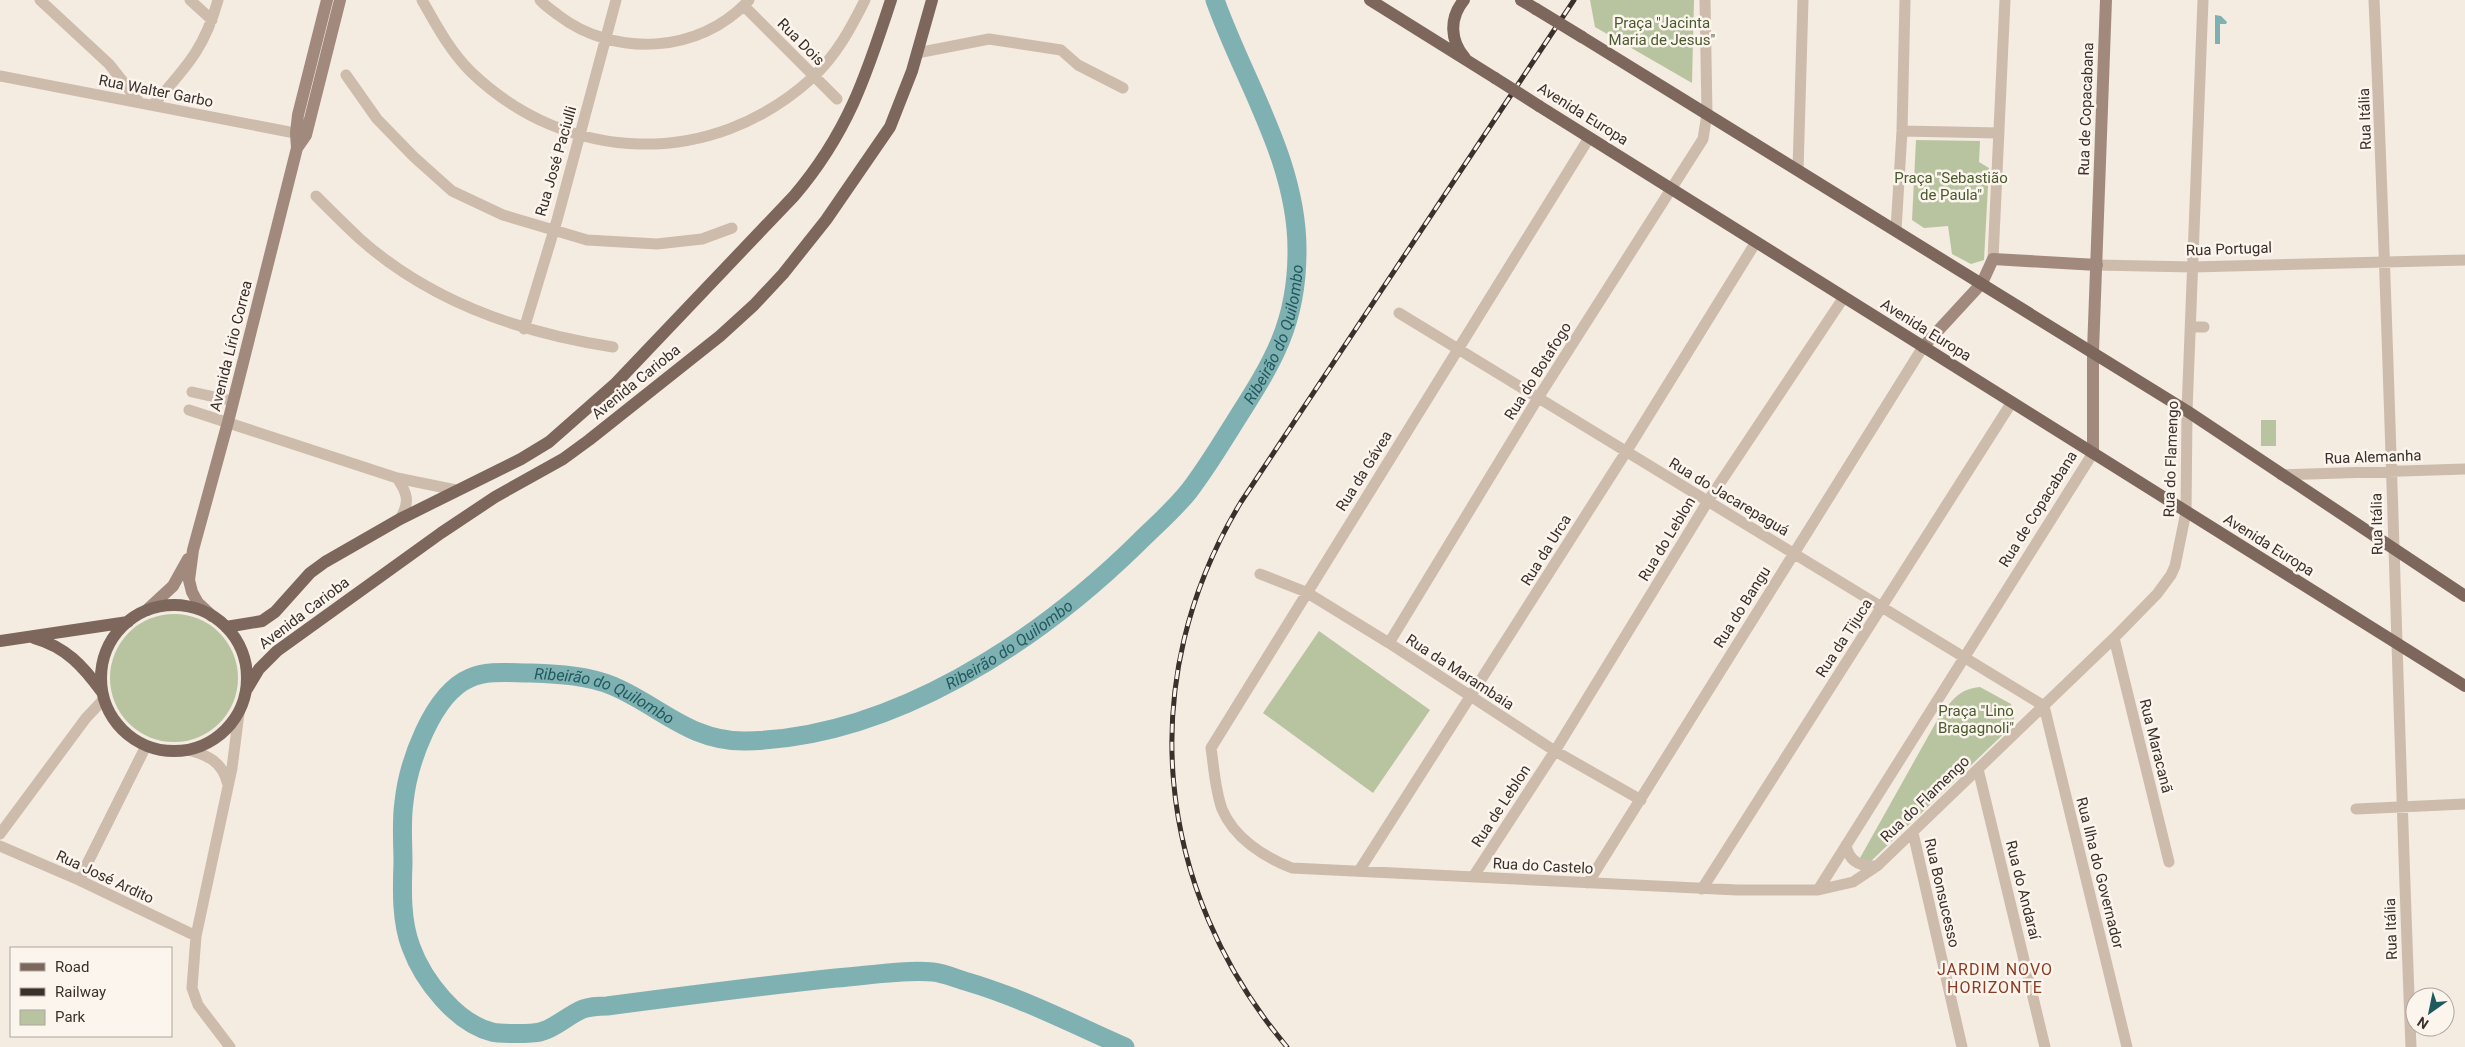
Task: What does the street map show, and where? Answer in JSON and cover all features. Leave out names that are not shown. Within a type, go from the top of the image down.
[{"type":"main road","name":"Avenida Lírio Correa","points":[[212,616],[198,604],[192,592],[189,580],[193,550],[228,422],[298,148],[327,0]]},
{"type":"main road","name":"Avenida Lírio Correa","points":[[301,134],[340,0]]},
{"type":"main road","name":"Avenida Carioba","points":[[226,627],[262,621],[275,612],[318,567],[400,519],[521,459],[549,442],[584,414],[616,384],[794,196],[828,152],[848,118],[864,81],[891,0]]},
{"type":"main road","name":"Avenida Carioba","points":[[247,689],[259,669],[283,646],[441,533],[495,497],[563,459],[720,336],[754,305],[783,274],[826,220],[890,127],[917,53],[932,0]]},
{"type":"main road","name":"Avenida Europa","points":[[1370,0],[2465,686]]},
{"type":"main road","points":[[1464,0],[1457,10],[1452,28],[1458,48],[1469,62]]},
{"type":"main road","points":[[1522,0],[2093,351],[2187,411],[2393,550],[2465,596]]},
{"type":"main road","name":"Rua de Copacabana","points":[[2093,453],[2093,351],[2106,0]]},
{"type":"main road","points":[[1923,347],[1982,283],[1994,258]]},
{"type":"main road","name":"Rua Portugal","points":[[1994,258],[2097,265]]},
{"type":"main road","name":"Avenida Lírio Correa","points":[[147,610],[173,586],[193,550]]},
{"type":"main road","points":[[169,605],[192,607],[212,616],[226,627],[239,645],[244,659],[247,689],[239,713],[226,730],[209,743],[188,750],[167,751],[146,746],[120,727],[110,714],[103,695],[101,672],[105,653],[114,636],[128,622],[147,610],[169,605]]},
{"type":"main road","points":[[0,641],[128,622]]},
{"type":"main road","points":[[30,637],[46,641],[70,654],[103,695]]},
{"type":"street","points":[[40,0],[109,64],[139,102]]},
{"type":"street","points":[[190,0],[212,20]]},
{"type":"street","points":[[153,105],[188,65],[205,40],[218,0]]},
{"type":"street","points":[[422,0],[443,38],[470,71],[502,99],[538,120],[578,136],[620,144],[662,144],[704,138],[744,124],[781,103],[813,76],[846,38],[865,0]]},
{"type":"street","points":[[540,0],[572,25],[606,40],[635,45],[665,44],[694,36],[720,24],[746,3]]},
{"type":"street","name":"Rua José Paciulli","points":[[524,329],[550,245],[553,228],[557,220],[616,0]]},
{"type":"street","name":"Rua do Botafogo","points":[[1388,643],[1538,398],[1703,139],[1707,114],[1705,0]]},
{"type":"street","points":[[1798,170],[1803,0]]},
{"type":"street","points":[[1896,230],[1902,131],[1905,0]]},
{"type":"street","points":[[1994,258],[2005,0]]},
{"type":"street","name":"Rua do Flamengo","points":[[1862,878],[1913,833],[2114,638],[2157,594],[2171,575],[2186,512],[2187,411],[2203,0]]},
{"type":"street","name":"Rua Itália","points":[[2374,0],[2386,260],[2395,643],[2411,1047]]},
{"type":"street","name":"Rua Dois","points":[[746,3],[813,76],[837,99]]},
{"type":"street","points":[[917,53],[989,39],[1061,50],[1078,65],[1123,88]]},
{"type":"street","points":[[346,75],[377,119],[414,157],[452,191],[503,215],[553,228],[588,240],[657,244],[702,239],[732,228]]},
{"type":"street","name":"Rua Walter Garbo","points":[[0,76],[301,134]]},
{"type":"street","points":[[1902,131],[1999,133]]},
{"type":"street","name":"Rua da Gávea","points":[[1234,829],[1222,810],[1211,748],[1589,138]]},
{"type":"street","points":[[316,196],[361,240],[411,277],[466,307],[524,329],[568,340],[612,347]]},
{"type":"street","name":"Rua da Urca","points":[[1359,872],[1471,698],[1756,242]]},
{"type":"street","name":"Rua Portugal","points":[[2097,265],[2194,267],[2386,260],[2465,260]]},
{"type":"street","name":"Rua do Leblon","points":[[1555,751],[1708,501],[1844,297]]},
{"type":"street","name":"Rua do Jacarepaguá","points":[[1399,314],[2044,706]]},
{"type":"street","points":[[2191,327],[2204,327]]},
{"type":"street","name":"Rua do Bangu","points":[[1588,883],[1642,800],[1793,553],[1923,347]]},
{"type":"street","points":[[192,392],[233,401]]},
{"type":"street","name":"Rua da Tijuca","points":[[1702,889],[2012,402]]},
{"type":"street","points":[[189,410],[397,478],[456,490]]},
{"type":"street","name":"Rua de Copacabana","points":[[1818,890],[2093,453]]},
{"type":"street","name":"Rua Alemanha","points":[[2282,475],[2465,469]]},
{"type":"street","points":[[397,478],[406,491],[408,500],[400,519]]},
{"type":"street","name":"Rua da Marambaia","points":[[1260,574],[1306,592],[1555,751],[1642,800]]},
{"type":"street","name":"Rua Maracanã","points":[[2114,638],[2170,862]]},
{"type":"street","points":[[0,834],[103,695]]},
{"type":"street","name":"Rua Ilha do Governador","points":[[2044,706],[2127,1047]]},
{"type":"street","points":[[230,1047],[198,1005],[192,988],[196,936],[228,784],[239,713]]},
{"type":"street","points":[[78,880],[146,746]]},
{"type":"street","points":[[188,750],[214,760],[225,772],[228,784]]},
{"type":"street","name":"Rua de Leblon","points":[[1473,877],[1555,751]]},
{"type":"street","name":"Rua do Andaraí","points":[[1978,769],[2045,1047]]},
{"type":"street","points":[[2356,810],[2465,804]]},
{"type":"street","name":"Rua do Castelo","points":[[1234,829],[1268,859],[1292,868],[1702,889],[1818,890],[1840,886],[1862,878]]},
{"type":"street","name":"Rua Bonsucesso","points":[[1913,833],[1962,1047]]},
{"type":"street","points":[[1846,845],[1849,856],[1854,861],[1868,866],[1877,866]]},
{"type":"street","name":"Rua José Ardito","points":[[0,846],[78,880],[196,936]]},
{"type":"green space","name":"Praça \"Jacinta Maria de Jesus\"","points":[[1590,0],[1694,0],[1692,83],[1595,27]]},
{"type":"green space","name":"Praça \"Sebastião de Paula\"","points":[[1916,140],[1980,141],[1979,162],[1989,168],[1984,260],[1971,264],[1952,254],[1948,226],[1924,228],[1912,220]]},
{"type":"green space","points":[[2261,420],[2276,420],[2276,446],[2261,446]]},
{"type":"green space","points":[[174,614],[198,619],[219,633],[233,654],[238,678],[233,702],[219,723],[198,737],[174,742],[150,737],[129,723],[115,702],[110,678],[115,654],[129,633],[150,619]]},
{"type":"green space","points":[[1319,631],[1430,710],[1373,793],[1263,713]]},
{"type":"green space","name":"Praça \"Lino Bragagnoli\"","points":[[1980,687],[2011,704],[2015,723],[1868,864],[1860,858],[1939,717],[1961,693]]},
{"type":"water","points":[[2215,15],[2221,16],[2227,22],[2226,24],[2220,24],[2220,44],[2215,44]]},
{"type":"waterway","name":"Ribeirão do Quilombo","points":[[1125,1047],[988,988],[946,975],[922,971],[807,981],[592,1007],[583,1009],[551,1028],[540,1032],[516,1034],[492,1032],[466,1020],[454,1010],[432,986],[416,960],[405,927],[403,905],[403,810],[406,786],[411,769],[424,732],[433,714],[456,686],[477,675],[499,672],[551,674],[582,677],[603,682],[630,694],[692,729],[708,736],[726,740],[746,741],[801,736],[855,723],[908,703],[959,678],[1008,648],[1055,615],[1098,580],[1171,511],[1189,491],[1207,465],[1272,360],[1287,321],[1293,300],[1296,277],[1295,219],[1289,186],[1267,123],[1215,0]]},
{"type":"railway","points":[[1287,1047],[1242,986],[1209,920],[1186,852],[1174,782],[1173,711],[1184,640],[1207,570],[1241,502],[1574,0]]},
{"type":"district","name":"JARDIM NOVO HORIZONTE","points":[[1995,978]]}]
